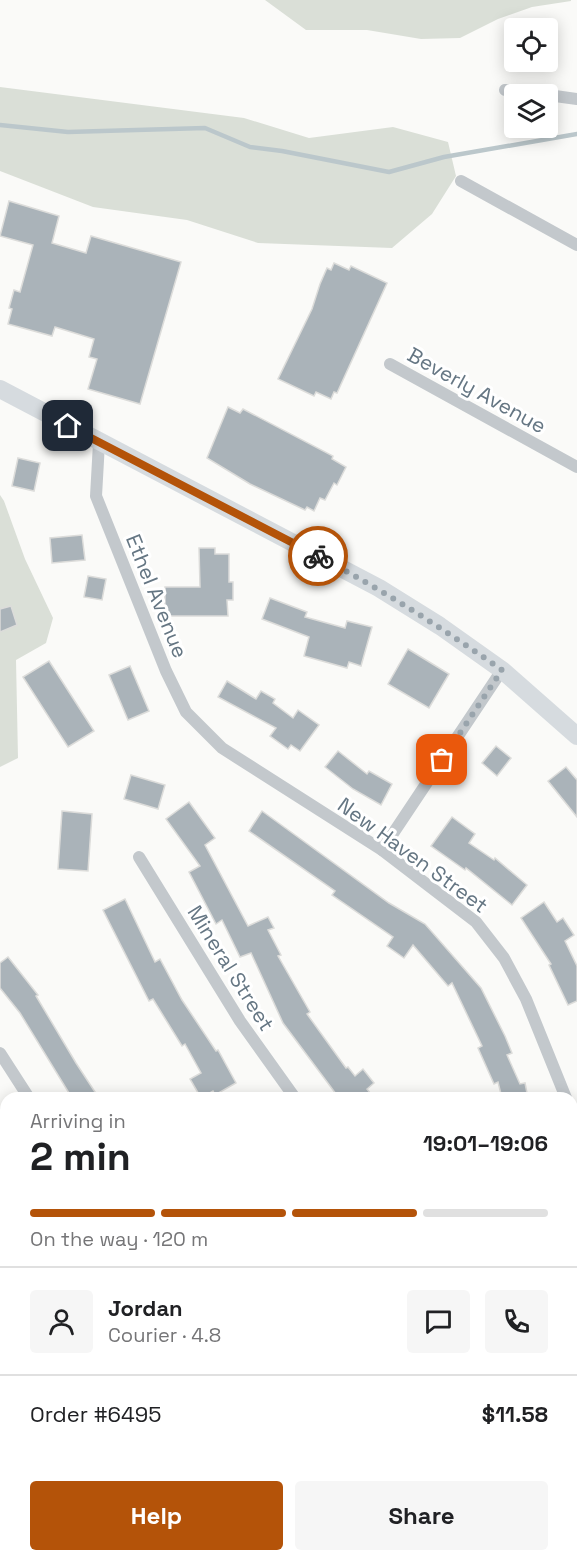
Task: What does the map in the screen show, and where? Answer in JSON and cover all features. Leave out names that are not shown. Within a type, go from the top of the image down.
[{"type":"main road","points":[[0,389],[379,588],[440,626],[502,670],[577,736]]},
{"type":"street","points":[[558,97],[577,99]]},
{"type":"street","points":[[462,181],[577,245]]},
{"type":"street","name":"Beverly Avenue","points":[[390,364],[577,467]]},
{"type":"street","name":"Ethel Avenue","points":[[99,443],[96,496],[166,671],[186,711],[222,748]]},
{"type":"street","points":[[382,850],[502,670]]},
{"type":"street","name":"New Haven Street","points":[[222,748],[382,850],[476,922],[504,958],[526,999],[564,1092]]},
{"type":"street","name":"Mineral Street","points":[[139,857],[240,1022],[290,1092]]},
{"type":"street","points":[[0,1053],[25,1092]]},
{"type":"shaded area","points":[[265,0],[571,1],[532,7],[498,19],[460,38],[421,39],[367,30],[306,30]]},
{"type":"shaded area","points":[[0,87],[244,118],[309,138],[393,127],[448,142],[456,176],[432,214],[392,248],[258,243],[187,220],[93,207],[0,171]]},
{"type":"shaded area","points":[[0,495],[25,559],[53,618],[46,643],[16,660],[18,758],[0,767]]},
{"type":"building","points":[[9,201],[59,216],[52,243],[86,253],[91,236],[181,262],[140,404],[88,389],[97,359],[89,357],[94,339],[55,327],[52,336],[8,324],[14,290],[20,292],[33,245],[0,236]]},
{"type":"building","points":[[334,263],[349,270],[351,266],[387,283],[337,393],[334,392],[331,399],[316,392],[314,396],[278,379],[312,309],[327,268],[331,270]]},
{"type":"building","points":[[228,407],[240,413],[243,409],[333,456],[332,459],[346,467],[337,485],[334,483],[325,500],[320,498],[314,511],[307,507],[305,510],[250,484],[207,458]]},
{"type":"building","points":[[18,458],[40,463],[34,491],[12,486]]},
{"type":"building","points":[[82,535],[85,560],[52,563],[50,538]]},
{"type":"building","points":[[199,548],[215,548],[215,554],[229,554],[229,582],[233,582],[233,600],[227,600],[228,616],[165,616],[165,587],[200,587]]},
{"type":"building","points":[[88,576],[106,579],[102,600],[84,597]]},
{"type":"building","points":[[270,598],[307,612],[305,617],[345,628],[347,621],[372,627],[361,666],[349,662],[347,668],[304,656],[309,637],[262,619]]},
{"type":"building","points":[[11,606],[17,625],[0,632],[0,609]]},
{"type":"building","points":[[408,649],[449,674],[429,708],[388,684]]},
{"type":"building","points":[[49,661],[94,731],[68,747],[23,677]]},
{"type":"building","points":[[130,666],[149,711],[128,720],[109,675]]},
{"type":"building","points":[[227,681],[256,699],[261,691],[275,699],[273,703],[293,718],[298,710],[319,725],[300,751],[291,745],[288,749],[270,736],[276,728],[218,697]]},
{"type":"building","points":[[496,746],[511,758],[497,776],[482,763]]},
{"type":"building","points":[[338,751],[367,774],[369,771],[392,784],[381,805],[353,789],[325,767]]},
{"type":"building","points":[[566,767],[577,780],[577,817],[548,781]]},
{"type":"building","points":[[131,775],[165,785],[158,809],[124,799]]},
{"type":"building","points":[[189,802],[215,838],[205,845],[248,926],[268,917],[274,928],[268,930],[281,955],[278,956],[310,1012],[307,1014],[346,1068],[348,1067],[355,1076],[363,1069],[374,1083],[367,1089],[369,1092],[335,1092],[283,1023],[251,953],[240,957],[222,920],[216,924],[189,872],[200,866],[166,819]]},
{"type":"building","points":[[62,811],[92,814],[88,871],[58,869]]},
{"type":"building","points":[[262,811],[389,903],[425,924],[481,988],[512,1053],[507,1055],[520,1084],[525,1083],[527,1092],[500,1092],[498,1082],[494,1084],[478,1048],[482,1046],[452,983],[448,986],[413,945],[404,958],[387,946],[393,937],[332,895],[335,891],[249,831]]},
{"type":"building","points":[[452,817],[475,834],[469,843],[494,860],[495,858],[527,885],[512,905],[466,868],[465,870],[431,846]]},
{"type":"building","points":[[125,899],[155,962],[160,959],[182,1000],[216,1051],[218,1050],[236,1083],[220,1092],[198,1092],[190,1079],[201,1073],[185,1044],[182,1046],[153,999],[149,1001],[103,910]]},
{"type":"building","points":[[544,902],[557,922],[563,918],[574,935],[565,941],[577,966],[577,1001],[568,1005],[549,965],[551,964],[521,918]]},
{"type":"building","points":[[8,957],[38,995],[36,996],[95,1092],[68,1092],[20,1013],[0,988],[0,963]]},
{"type":"waterway","points":[[0,125],[68,132],[205,128],[250,147],[389,172],[444,157],[577,134]]},
{"type":"way so far","points":[[318,556],[379,588],[440,626],[502,670],[442,760]]},
{"type":"route","points":[[68,426],[318,556]]}]
